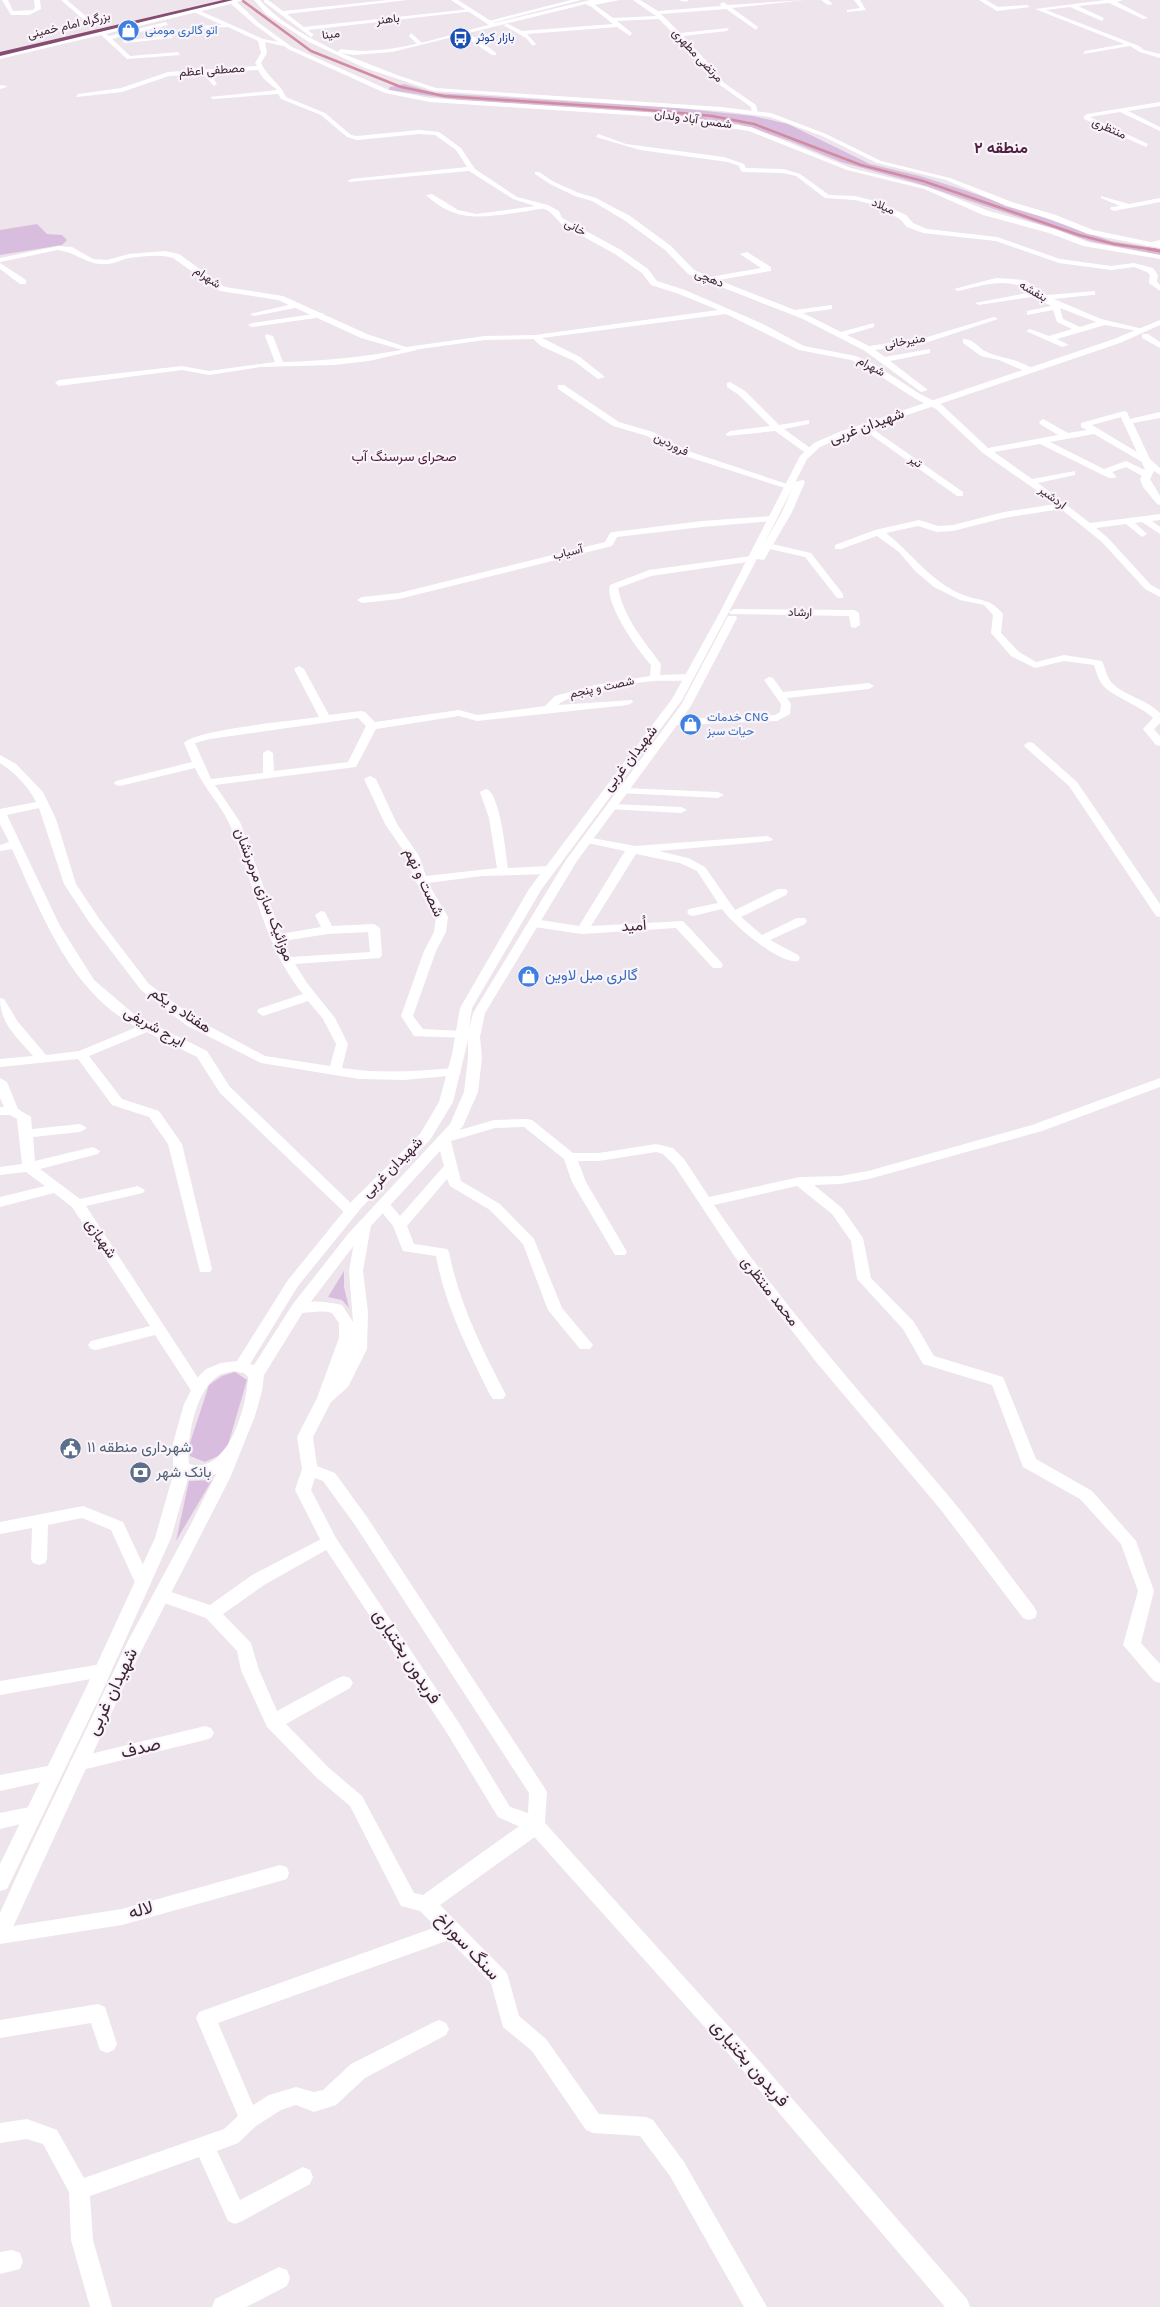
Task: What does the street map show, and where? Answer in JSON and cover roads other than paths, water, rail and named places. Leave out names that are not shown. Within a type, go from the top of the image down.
[{"type":"highway","name":"بزرگراه امام خمینی","points":[[0,53],[213,0]]},
{"type":"highway","name":"بزرگراه امام خمینی","points":[[0,53],[231,1]]},
{"type":"street","points":[[5,0],[11,12],[21,13],[34,12],[38,9],[37,0]]},
{"type":"street","points":[[64,0],[94,26]]},
{"type":"street","points":[[0,53],[43,39],[200,0]]},
{"type":"street","points":[[0,53],[55,43],[242,0]]},
{"type":"street","points":[[257,0],[263,8],[299,34],[331,49],[374,63],[466,35],[594,2]]},
{"type":"street","points":[[282,13],[390,4],[404,0]]},
{"type":"street","points":[[454,0],[491,23],[594,2],[617,0]]},
{"type":"street","points":[[331,49],[364,52],[392,50],[578,0]]},
{"type":"street","name":"مرتضی مطهری","points":[[636,0],[659,15],[711,69],[722,84],[754,106],[756,113]]},
{"type":"street","points":[[612,20],[766,1],[803,0]]},
{"type":"street","points":[[824,0],[830,4]]},
{"type":"street","points":[[849,11],[864,9],[863,5],[857,0]]},
{"type":"street","points":[[982,0],[997,10],[1027,7]]},
{"type":"street","points":[[1120,0],[1079,4],[1070,2],[1038,9],[1130,45],[1137,47],[1152,46]]},
{"type":"street","name":"شمس آباد ولدان","points":[[231,1],[283,44],[325,66],[387,92],[430,100],[660,115],[751,129],[849,169],[926,188],[986,213],[1052,231],[1086,244],[1160,257]]},
{"type":"street","name":"مینا","points":[[266,1],[314,37],[323,36]]},
{"type":"street","points":[[685,2],[717,1],[756,28]]},
{"type":"street","points":[[1110,1],[1145,18]]},
{"type":"street","points":[[594,2],[630,34]]},
{"type":"street","points":[[1070,2],[1102,19]]},
{"type":"street","points":[[441,7],[462,5]]},
{"type":"street","points":[[242,10],[263,8]]},
{"type":"street","points":[[196,10],[262,40],[283,44]]},
{"type":"street","points":[[340,18],[401,11]]},
{"type":"street","name":"باهنر","points":[[304,29],[471,11]]},
{"type":"street","points":[[376,14],[396,28]]},
{"type":"street","points":[[110,40],[166,24]]},
{"type":"street","points":[[678,35],[729,31],[719,24]]},
{"type":"street","points":[[506,25],[528,37],[533,44]]},
{"type":"street","points":[[522,33],[618,25]]},
{"type":"street","points":[[196,28],[228,26]]},
{"type":"street","name":"مصطفی اعظم","points":[[102,32],[128,58],[178,54]]},
{"type":"street","points":[[411,35],[419,43]]},
{"type":"street","points":[[466,35],[494,54]]},
{"type":"street","points":[[110,40],[171,37]]},
{"type":"street","points":[[43,39],[55,43]]},
{"type":"street","points":[[213,97],[280,92],[277,85],[265,77],[258,63],[264,53],[262,40]]},
{"type":"street","points":[[1085,53],[1130,45]]},
{"type":"street","points":[[1137,47],[1142,51],[1160,56]]},
{"type":"street","points":[[120,50],[129,49]]},
{"type":"street","points":[[364,52],[361,57],[403,80],[436,90],[606,100],[756,113],[791,122],[879,162],[948,179],[1009,204],[1053,217],[1091,232],[1160,246]]},
{"type":"street","name":"مصطفی اعظم","points":[[78,96],[121,90],[134,84],[155,81],[168,74],[260,68]]},
{"type":"street","points":[[204,71],[214,84]]},
{"type":"street","points":[[374,87],[392,85],[403,80]]},
{"type":"street","name":"خانی","points":[[280,92],[283,98],[331,119],[349,136],[372,138],[419,132],[437,133],[459,149],[470,168],[515,198],[545,207],[556,213],[559,219],[618,252],[645,271],[654,283],[682,292],[724,312],[760,326],[802,348]]},
{"type":"street","name":"منتظری","points":[[1146,145],[1087,119],[1087,116],[1160,104]]},
{"type":"street","points":[[1122,111],[1160,129]]},
{"type":"street","points":[[1108,129],[1128,126]]},
{"type":"street","points":[[1122,135],[1135,133]]},
{"type":"street","name":"میلاد","points":[[598,136],[619,145],[689,152],[734,160],[742,165],[742,170],[783,171],[798,175],[827,197],[855,198],[873,202],[903,217],[910,225],[926,231],[997,239],[1059,261],[1111,268],[1134,265],[1150,270],[1154,275],[1153,283],[1160,289]]},
{"type":"street","points":[[351,181],[470,168]]},
{"type":"street","name":"دهچی","points":[[537,173],[552,183],[577,195],[594,199],[621,214],[668,248],[690,272],[794,312],[842,334],[868,349]]},
{"type":"street","points":[[430,196],[456,212],[476,216],[545,207]]},
{"type":"street","points":[[1103,198],[1128,210]]},
{"type":"street","points":[[1114,209],[1128,210],[1160,200]]},
{"type":"street","points":[[1147,244],[1160,242]]},
{"type":"street","name":"شهرام","points":[[0,260],[58,248],[69,249],[92,261],[107,262],[129,256],[165,253],[176,256],[223,289],[280,298],[364,336],[413,350]]},
{"type":"street","points":[[710,280],[768,268],[744,254]]},
{"type":"street","points":[[0,265],[22,282]]},
{"type":"street","name":"بنفشه","points":[[958,289],[1006,280],[1022,282],[1054,305],[1144,333]]},
{"type":"street","points":[[979,303],[1040,296],[1092,293]]},
{"type":"street","points":[[254,314],[297,305]]},
{"type":"street","points":[[1030,313],[1054,305],[1060,320],[1080,330]]},
{"type":"street","points":[[794,312],[829,306]]},
{"type":"street","points":[[1070,310],[1079,307]]},
{"type":"street","points":[[60,384],[182,368],[209,372],[260,365],[334,364],[484,338],[535,337],[724,312]]},
{"type":"street","points":[[252,325],[320,315]]},
{"type":"street","name":"منیرخانی","points":[[868,349],[924,340],[994,319]]},
{"type":"street","name":"بنفشه","points":[[1051,338],[1106,322]]},
{"type":"street","name":"شهیدان غربی","points":[[241,1366],[293,1283],[351,1211],[424,1137],[446,1102],[454,1072],[466,1008],[535,889],[612,784],[677,700],[803,458],[817,445],[842,434],[1127,345],[1160,322]]},
{"type":"street","points":[[842,334],[870,325]]},
{"type":"street","name":"شهیدان غربی","points":[[0,1935],[138,1638],[220,1483],[243,1429],[256,1387],[256,1375],[298,1308],[364,1224],[456,1126],[471,1092],[475,1058],[474,1037],[479,1013],[572,860],[686,706],[787,512],[804,474],[814,459],[825,448],[936,405],[1030,370],[1160,329]]},
{"type":"street","points":[[1030,330],[1065,345]]},
{"type":"street","points":[[1144,333],[1160,346]]},
{"type":"street","points":[[268,336],[280,366]]},
{"type":"street","points":[[535,337],[544,344],[577,360],[601,377]]},
{"type":"street","points":[[966,341],[984,354],[1002,358],[1030,370]]},
{"type":"street","name":"شهرام","points":[[802,348],[853,358],[871,366],[917,396],[936,405]]},
{"type":"street","name":"منیرخانی","points":[[868,349],[931,396],[936,405]]},
{"type":"street","points":[[884,360],[927,351]]},
{"type":"street","points":[[730,385],[742,392],[777,428],[810,452]]},
{"type":"street","name":"فروردین","points":[[562,387],[616,424],[650,434],[686,453],[788,486]]},
{"type":"street","name":"اردشیر","points":[[936,405],[986,451],[1064,506],[1105,540],[1148,587],[1160,594]]},
{"type":"street","points":[[1158,412],[1084,425],[1146,461],[1160,472]]},
{"type":"street","points":[[1126,418],[1150,470],[1146,479],[1148,487],[1160,502]]},
{"type":"street","points":[[730,434],[806,422]]},
{"type":"street","points":[[1043,422],[1066,436]]},
{"type":"street","name":"تیر","points":[[870,430],[960,494]]},
{"type":"street","points":[[986,451],[1095,431]]},
{"type":"street","points":[[1010,436],[1019,445]]},
{"type":"street","points":[[1041,440],[1108,474],[1126,464],[1148,475]]},
{"type":"street","points":[[1146,461],[1160,458]]},
{"type":"street","points":[[1030,482],[1072,473]]},
{"type":"street","points":[[838,547],[878,532],[919,523],[937,529],[952,528],[1004,515],[1064,506]]},
{"type":"street","points":[[1088,526],[1160,518]]},
{"type":"street","name":"آسیاب","points":[[362,600],[399,596],[610,544],[613,535],[702,524],[771,519]]},
{"type":"street","points":[[1144,519],[1160,531]]},
{"type":"street","points":[[1128,521],[1142,534]]},
{"type":"street","points":[[878,532],[902,550],[918,569],[937,585],[964,598],[987,603],[998,614],[996,633],[1015,654],[1035,665],[1064,658],[1098,662],[1108,684],[1129,698],[1147,706],[1159,718],[1148,729],[1160,743]]},
{"type":"street","points":[[768,546],[808,555],[840,596]]},
{"type":"street","points":[[655,678],[656,664],[643,650],[616,603],[613,587],[649,573],[751,559]]},
{"type":"street","name":"ارشاد","points":[[734,612],[854,613],[855,625]]},
{"type":"street","points":[[208,783],[352,765],[372,726],[361,714],[326,719],[299,669]]},
{"type":"street","name":"شصت و پنجم","points":[[372,726],[459,713],[477,718],[548,709],[559,698],[655,678],[689,677]]},
{"type":"street","points":[[675,722],[777,718],[785,714],[786,704],[769,680]]},
{"type":"street","points":[[780,696],[869,686]]},
{"type":"street","points":[[548,709],[628,702]]},
{"type":"street","name":"موزائیک سازی مرمرنشان","points":[[326,719],[209,736],[191,740],[189,743],[208,783],[234,822],[276,938],[287,961],[329,1018],[342,1044],[335,1072]]},
{"type":"street","points":[[1029,746],[1073,784],[1160,913]]},
{"type":"street","points":[[268,753],[269,775]]},
{"type":"street","name":"هفتاد و یکم","points":[[0,758],[12,766],[37,792],[50,820],[70,884],[95,922],[145,987],[191,1022],[261,1059],[359,1075],[404,1076],[454,1072]]},
{"type":"street","points":[[120,783],[199,764]]},
{"type":"street","name":"شصت و نهم","points":[[370,779],[391,824],[413,856],[421,880],[442,917],[440,932],[430,951],[407,1016],[419,1033],[462,1034]]},
{"type":"street","points":[[624,791],[718,795]]},
{"type":"street","points":[[486,792],[495,818],[503,872]]},
{"type":"street","points":[[0,812],[42,804]]},
{"type":"street","points":[[612,807],[681,810]]},
{"type":"street","name":"ایرج شریفی","points":[[0,812],[54,926],[90,982],[130,1018],[202,1054],[225,1090],[351,1211]]},
{"type":"street","points":[[632,850],[767,839]]},
{"type":"street","points":[[586,840],[684,860],[701,869],[732,916],[761,940],[794,958]]},
{"type":"street","points":[[0,848],[16,844]]},
{"type":"street","points":[[582,930],[632,850]]},
{"type":"street","points":[[421,880],[482,872],[549,870]]},
{"type":"street","points":[[732,916],[782,892]]},
{"type":"street","points":[[693,912],[725,905]]},
{"type":"street","points":[[321,915],[328,930]]},
{"type":"street","points":[[761,940],[801,921]]},
{"type":"street","name":"اُمید","points":[[534,923],[582,930],[679,924],[718,965]]},
{"type":"street","points":[[276,938],[328,930],[374,928],[376,955],[287,961]]},
{"type":"street","points":[[263,1012],[311,996]]},
{"type":"street","points":[[0,1002],[13,1024],[42,1058]]},
{"type":"street","points":[[0,1063],[81,1055],[147,1027]]},
{"type":"street","points":[[81,1055],[117,1102],[154,1114],[175,1144],[205,1269]]},
{"type":"street","points":[[0,1082],[6,1111],[24,1117],[29,1167]]},
{"type":"street","points":[[706,1202],[800,1181],[840,1180],[869,1175],[1037,1128],[1160,1082]]},
{"type":"street","points":[[585,1345],[555,1310],[529,1242],[495,1208],[455,1183],[444,1139],[494,1124],[527,1123],[570,1157],[579,1182],[620,1252]]},
{"type":"street","points":[[26,1134],[80,1128]]},
{"type":"street","name":"محمد منتظری","points":[[570,1157],[599,1157],[656,1148],[668,1152],[679,1162],[740,1254],[822,1359],[947,1506],[1029,1613]]},
{"type":"street","points":[[0,1171],[29,1167],[93,1151]]},
{"type":"street","points":[[400,1225],[451,1166]]},
{"type":"street","name":"شهبازی","points":[[29,1167],[77,1204],[197,1388]]},
{"type":"street","points":[[800,1181],[836,1211],[858,1241],[864,1280],[909,1326],[928,1360],[998,1381],[1030,1464],[1086,1495],[1128,1541],[1146,1591],[1132,1645],[1160,1676]]},
{"type":"street","points":[[0,1202],[56,1188]]},
{"type":"street","points":[[77,1204],[138,1190]]},
{"type":"street","points":[[382,1205],[400,1225],[408,1248],[442,1252],[448,1283],[471,1341],[498,1395]]},
{"type":"street","points":[[325,1398],[343,1383],[359,1349],[361,1312],[356,1271],[364,1224]]},
{"type":"street","points":[[298,1308],[325,1306],[337,1309],[346,1323],[347,1338],[325,1398]]},
{"type":"street","points":[[96,1345],[159,1329]]},
{"type":"street","points":[[197,1388],[213,1372],[233,1366],[249,1368],[256,1375]]},
{"type":"street","name":"شهیدان غربی","points":[[0,1884],[163,1538],[181,1475],[179,1455],[186,1420],[197,1388]]},
{"type":"street","name":"فریدون بختیاری","points":[[325,1398],[305,1437],[310,1469],[303,1490],[329,1541],[452,1728],[504,1812],[536,1825],[734,2046],[959,2307]]},
{"type":"street","points":[[181,1467],[193,1472],[205,1473],[217,1468],[232,1454]]},
{"type":"street","points":[[310,1469],[329,1477],[362,1521],[538,1792],[536,1825],[426,1904]]},
{"type":"street","points":[[0,1528],[82,1512],[116,1526],[143,1582]]},
{"type":"street","points":[[39,1558],[40,1519]]},
{"type":"street","points":[[212,1613],[258,1580],[329,1541]]},
{"type":"street","name":"سنگ سوراخ","points":[[162,1595],[212,1613],[245,1648],[250,1670],[273,1722],[323,1772],[356,1801],[408,1900],[426,1904],[500,1979],[510,2021],[539,2045],[593,2123],[646,2127],[678,2169],[756,2307]]},
{"type":"street","points":[[0,1688],[102,1671]]},
{"type":"street","points":[[273,1722],[344,1683]]},
{"type":"street","name":"صدف","points":[[78,1764],[205,1733]]},
{"type":"street","points":[[0,1783],[53,1773]]},
{"type":"street","points":[[0,1821],[34,1814]]},
{"type":"street","name":"لاله","points":[[0,1935],[122,1917],[280,1873]]},
{"type":"street","points":[[249,2119],[206,2018],[452,1930]]},
{"type":"street","points":[[0,2029],[98,2013],[107,2044]]},
{"type":"street","points":[[79,2190],[231,2136],[249,2119],[276,2102],[296,2096],[314,2102],[329,2098],[358,2071],[439,2029]]},
{"type":"street","points":[[0,2133],[27,2129],[50,2137],[79,2190],[82,2240],[101,2307]]},
{"type":"street","points":[[205,2146],[235,2214],[303,2177]]},
{"type":"street","points":[[223,2307],[279,2278]]},
{"type":"waterway","points":[[243,1],[311,51],[401,87],[444,96],[638,109],[712,116],[754,124],[861,165],[923,181],[1079,235],[1114,244],[1156,250]]},
{"type":"waterway","points":[[1148,249],[1160,251]]},
{"type":"place","name":"اتو گالری مومنی","points":[[129,31]]},
{"type":"place","name":"بازار کوثر","points":[[460,38]]},
{"type":"place","name":"خدمات CNG حیات سبز","points":[[691,725]]},
{"type":"place","name":"گالری مبل لاوین","points":[[529,976]]},
{"type":"place","name":"شهرداری منطقه ۱۱","points":[[71,1448]]},
{"type":"place","name":"بانک شهر","points":[[140,1473]]},
{"type":"district","name":"منطقه ۲","points":[[1001,149]]},
{"type":"district","name":"صحرای سرسنگ آب","points":[[404,457]]}]
